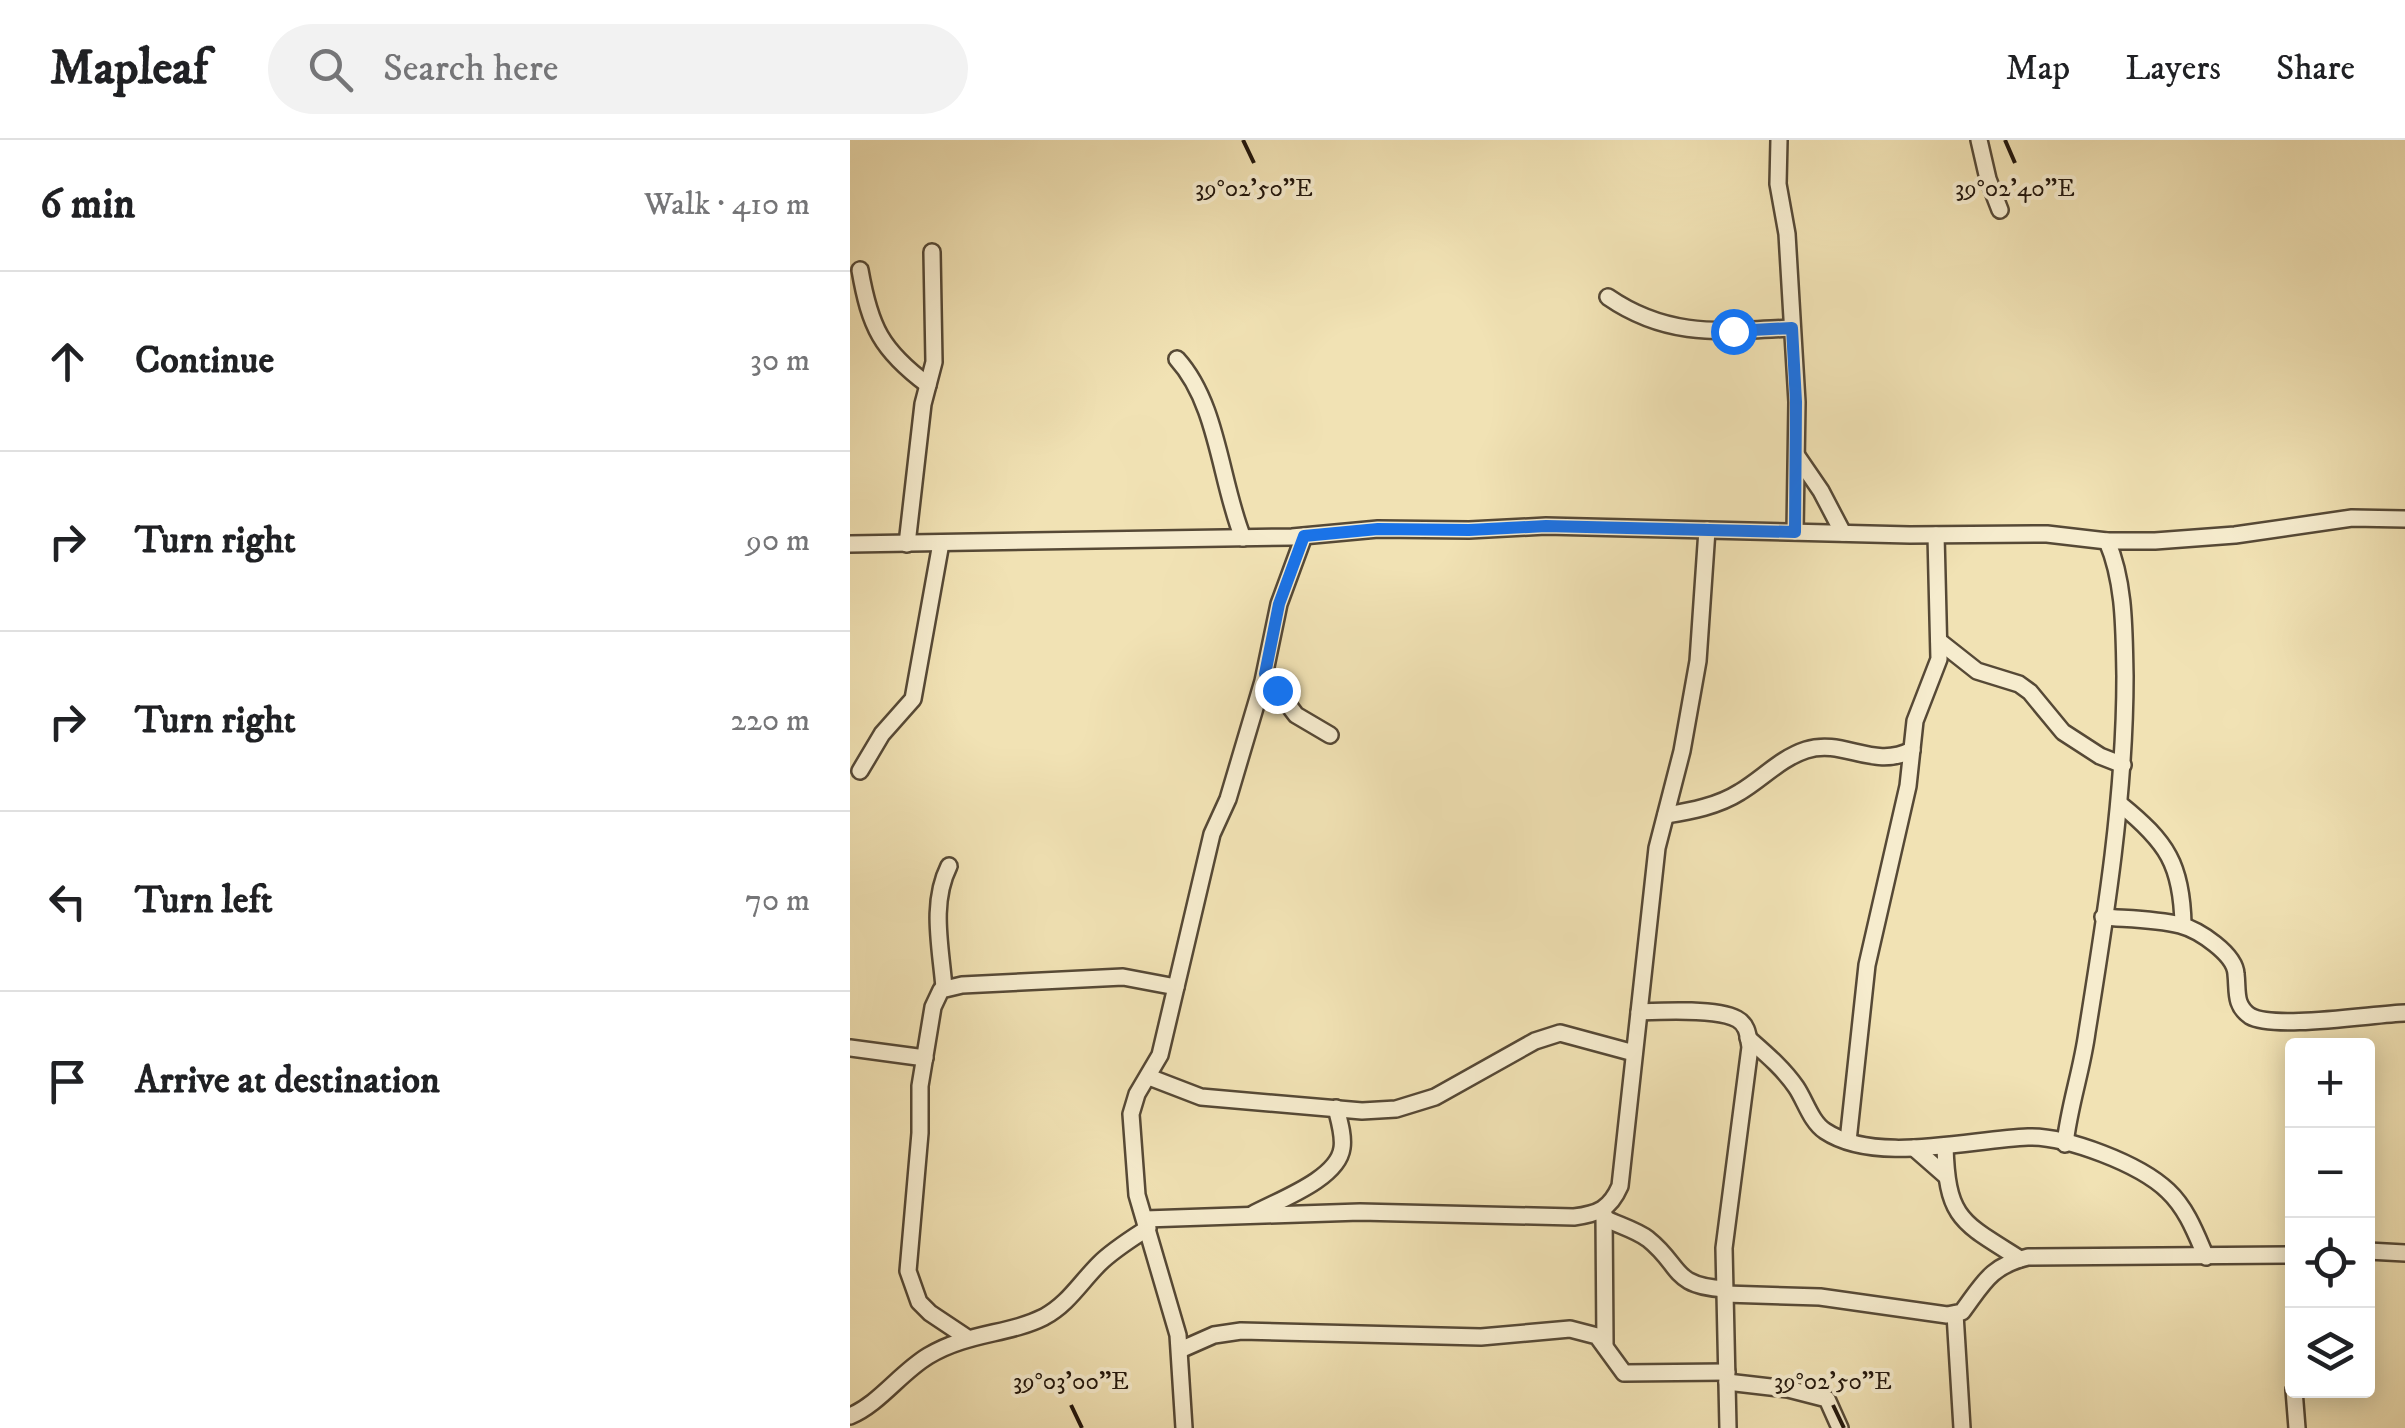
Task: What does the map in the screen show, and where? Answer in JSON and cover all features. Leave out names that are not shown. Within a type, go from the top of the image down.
[{"type":"street","points":[[1779,140],[1778,184],[1786,216],[1792,328],[1797,456],[1795,532]]},
{"type":"street","points":[[1979,140],[2000,210]]},
{"type":"street","points":[[907,544],[923,404],[934,362],[932,252]]},
{"type":"street","points":[[860,270],[867,311],[877,336],[903,366],[928,386]]},
{"type":"street","points":[[1608,297],[1629,312],[1697,332],[1792,328]]},
{"type":"street","points":[[1177,359],[1198,386],[1242,538]]},
{"type":"street","points":[[1797,456],[1843,533]]},
{"type":"street","points":[[850,544],[1242,538],[1378,529],[1546,526],[2047,534],[2106,542],[2235,535],[2352,518],[2405,519]]},
{"type":"street","points":[[1605,1344],[1604,1214],[1620,1186],[1657,848],[1682,751],[1698,661],[1707,530]]},
{"type":"street","points":[[1848,1140],[1867,965],[1908,786],[1920,700],[1939,659],[1936,535]]},
{"type":"street","points":[[1184,1428],[1180,1350],[1136,1195],[1131,1114],[1160,1054],[1212,834],[1228,800],[1265,674],[1291,564],[1304,536]]},
{"type":"street","points":[[1280,537],[1291,564]]},
{"type":"street","points":[[2065,1144],[2087,1037],[2123,765],[2124,637],[2116,563],[2106,542]]},
{"type":"street","points":[[860,771],[882,734],[914,699],[941,543]]},
{"type":"street","points":[[1939,641],[1977,671],[2019,684],[2063,732],[2100,756],[2123,765]]},
{"type":"street","points":[[1265,674],[1296,715],[1330,735]]},
{"type":"street","points":[[1666,815],[1708,806],[1738,794],[1791,756],[1808,749],[1831,747],[1881,759],[1897,758],[1912,750]]},
{"type":"street","points":[[2120,804],[2165,846],[2175,865],[2182,891],[2183,925]]},
{"type":"street","points":[[948,866],[937,900],[944,988],[933,1007],[920,1086],[919,1149],[908,1272],[919,1302],[930,1314],[966,1337]]},
{"type":"street","points":[[2103,917],[2183,925],[2221,949],[2237,972],[2236,996],[2240,1007],[2253,1018],[2282,1021],[2405,1013]]},
{"type":"street","points":[[944,988],[1122,977],[1176,987]]},
{"type":"street","points":[[1639,1012],[1736,1019],[1747,1030],[1748,1063],[1724,1248],[1728,1428]]},
{"type":"street","points":[[1149,1077],[1201,1097],[1396,1109],[1435,1097],[1535,1041],[1560,1034],[1634,1053]]},
{"type":"street","points":[[1748,1038],[1778,1064],[1822,1130],[1848,1140],[1914,1148],[2032,1136],[2096,1151],[2141,1172],[2168,1191],[2192,1224],[2206,1257]]},
{"type":"street","points":[[850,1048],[926,1058]]},
{"type":"street","points":[[1250,1216],[1326,1176],[1338,1163],[1343,1146],[1336,1108]]},
{"type":"street","points":[[1944,1146],[1946,1176],[1958,1216],[1981,1236],[2020,1259]]},
{"type":"street","points":[[1914,1148],[1946,1176]]},
{"type":"street","points":[[850,1416],[861,1412],[909,1368],[966,1337],[1041,1318],[1064,1304],[1097,1266],[1146,1223],[1360,1212],[1574,1217],[1604,1214],[1647,1238],[1678,1274],[1693,1284],[1725,1291],[1820,1296],[1912,1312],[1954,1314],[1962,1312],[1990,1274],[2020,1259],[2285,1256]]},
{"type":"street","points":[[2375,1251],[2405,1253]]},
{"type":"street","points":[[1954,1314],[1962,1428]]},
{"type":"street","points":[[1180,1350],[1214,1335],[1240,1331],[1481,1337],[1570,1328],[1597,1336],[1624,1373],[1727,1377],[1788,1389],[1827,1399],[1840,1428]]},
{"type":"street","points":[[2295,1398],[2297,1428]]},
{"type":"route","points":[[1277,690],[1265,674],[1279,604],[1304,536],[1378,529],[1546,526],[1795,532],[1792,328],[1733,331]]}]
